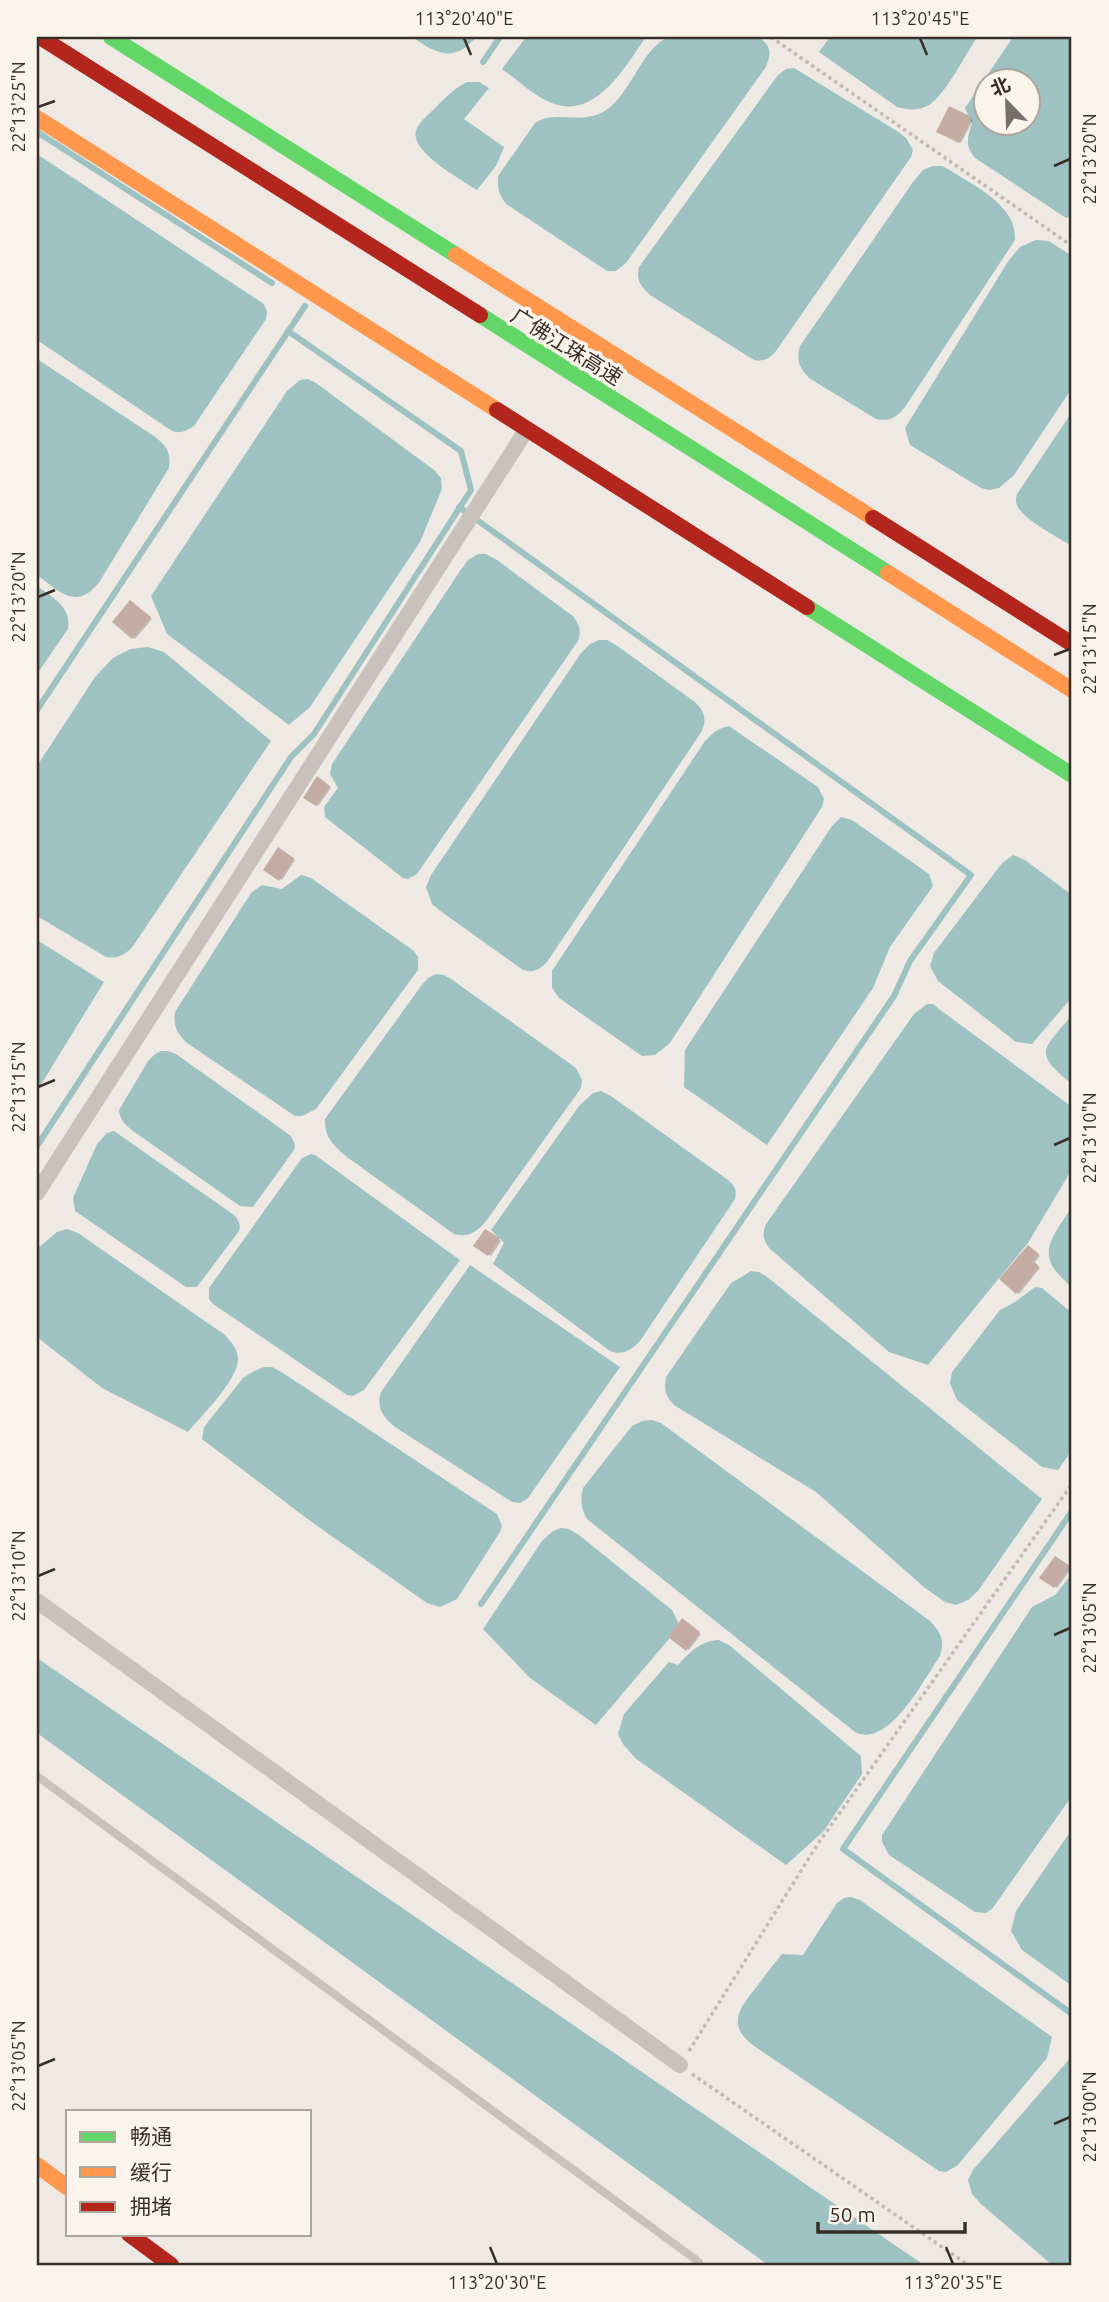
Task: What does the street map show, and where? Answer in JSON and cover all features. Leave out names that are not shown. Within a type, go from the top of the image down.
[{"type":"main road","name":"广佛江珠高速","points":[[40,37],[1072,690]]},
{"type":"main road","name":"广佛江珠高速","points":[[111,37],[1072,644]]},
{"type":"main road","points":[[37,118],[1072,775]]},
{"type":"main road","points":[[37,2165],[66,2187]]},
{"type":"main road","points":[[132,2236],[171,2265]]},
{"type":"street","points":[[37,1193],[527,429]]},
{"type":"street","points":[[37,1601],[680,2066]]},
{"type":"lane","points":[[37,1776],[699,2262]]},
{"type":"path","points":[[771,37],[1072,246]]},
{"type":"path","points":[[968,2265],[680,2066],[817,1845],[1072,1484]]},
{"type":"water","points":[[412,37],[476,37],[460,51],[444,53],[429,48]]},
{"type":"water","points":[[526,37],[646,37],[606,89],[579,105],[564,106],[541,98],[502,69]]},
{"type":"water","points":[[669,37],[758,37],[768,47],[769,58],[766,67],[626,263],[616,271],[607,271],[506,204],[499,191],[498,176],[535,123],[552,117],[600,114],[617,100],[652,50]]},
{"type":"water","points":[[830,37],[977,37],[935,100],[925,107],[905,109],[897,107],[819,52]]},
{"type":"water","points":[[1013,37],[1072,37],[1072,216],[1066,218],[975,158],[968,146],[972,124],[972,136],[1042,136],[1042,66],[993,66]]},
{"type":"water","points":[[794,68],[897,131],[906,138],[913,150],[911,157],[776,351],[766,359],[754,360],[650,295],[640,282],[638,272],[778,75],[786,69]]},
{"type":"water","points":[[467,82],[479,82],[489,88],[464,119],[504,147],[496,166],[477,190],[439,165],[421,148],[416,139],[416,131],[423,120],[449,94]]},
{"type":"water","points":[[972,98],[972,124],[965,108]]},
{"type":"water","points":[[37,154],[264,304],[266,319],[194,426],[181,432],[172,431],[37,340]]},
{"type":"water","points":[[933,166],[950,170],[993,198],[1009,217],[1015,240],[905,407],[893,418],[876,419],[809,378],[799,363],[800,346],[913,182],[923,170]]},
{"type":"water","points":[[1036,240],[1049,241],[1072,256],[1072,388],[1014,475],[999,488],[989,490],[981,488],[910,445],[905,428],[1009,260],[1020,247]]},
{"type":"water","points":[[37,359],[154,436],[169,453],[169,468],[100,581],[92,590],[76,597],[61,593],[37,575]]},
{"type":"water","points":[[308,379],[434,470],[441,478],[442,489],[420,542],[310,707],[289,725],[167,634],[151,596],[287,391],[300,380]]},
{"type":"water","points":[[1072,412],[1072,546],[1026,516],[1016,501],[1017,494]]},
{"type":"water","points":[[478,554],[486,554],[497,560],[574,617],[580,634],[578,641],[417,874],[408,879],[403,878],[325,817],[324,807],[338,788],[330,774],[332,764],[460,571],[468,560]]},
{"type":"water","points":[[37,586],[64,609],[68,629],[37,674]]},
{"type":"water","points":[[599,640],[607,640],[616,645],[695,702],[704,715],[704,726],[547,962],[536,970],[523,970],[439,910],[432,904],[426,887],[431,875],[581,653]]},
{"type":"water","points":[[148,647],[164,652],[271,741],[133,946],[121,956],[106,957],[37,916],[37,766],[95,677],[113,658],[130,649]]},
{"type":"water","points":[[729,726],[818,787],[824,799],[822,807],[670,1043],[655,1055],[642,1056],[559,998],[552,988],[552,971],[705,741],[716,731]]},
{"type":"water","points":[[841,817],[852,820],[929,874],[933,886],[890,947],[873,988],[767,1145],[684,1087],[685,1050],[832,826]]},
{"type":"water","points":[[1013,855],[1025,860],[1072,895],[1072,997],[1032,1044],[1016,1042],[938,981],[930,966],[934,953],[1002,863]]},
{"type":"water","points":[[301,875],[311,878],[414,951],[418,957],[418,970],[316,1109],[302,1116],[295,1116],[187,1043],[176,1029],[175,1012],[251,893],[262,885],[282,889]]},
{"type":"water","points":[[37,940],[104,982],[37,1091]]},
{"type":"water","points":[[436,974],[451,979],[576,1068],[582,1080],[581,1088],[486,1221],[468,1235],[454,1234],[347,1157],[331,1141],[325,1125],[325,1119],[421,986]]},
{"type":"water","points":[[927,1004],[933,1004],[1072,1107],[1072,1169],[1028,1243],[928,1365],[889,1352],[769,1248],[764,1239],[766,1224],[914,1014]]},
{"type":"water","points":[[1072,1015],[1072,1084],[1051,1065],[1046,1051],[1054,1036]]},
{"type":"water","points":[[161,1051],[176,1054],[291,1136],[294,1150],[253,1207],[240,1206],[133,1131],[122,1119],[119,1110],[148,1061]]},
{"type":"water","points":[[601,1091],[728,1180],[736,1193],[735,1199],[640,1341],[619,1353],[610,1351],[493,1264],[504,1243],[491,1230],[579,1106],[593,1093]]},
{"type":"water","points":[[114,1131],[234,1215],[238,1221],[239,1231],[197,1287],[186,1287],[75,1211],[73,1198],[97,1144],[107,1133]]},
{"type":"water","points":[[311,1154],[460,1260],[364,1390],[353,1396],[347,1395],[209,1299],[209,1288],[302,1158]]},
{"type":"water","points":[[1072,1207],[1072,1287],[1053,1266],[1049,1248]]},
{"type":"water","points":[[67,1229],[78,1233],[225,1335],[234,1346],[238,1359],[232,1377],[188,1432],[102,1388],[37,1337],[37,1249],[57,1232]]},
{"type":"water","points":[[470,1265],[620,1367],[528,1498],[520,1503],[512,1502],[395,1427],[384,1416],[380,1407],[381,1392]]},
{"type":"water","points":[[751,1271],[766,1276],[1042,1499],[978,1591],[968,1600],[956,1605],[945,1602],[925,1588],[816,1492],[674,1405],[669,1399],[665,1389],[666,1377],[731,1283]]},
{"type":"water","points":[[1035,1287],[1042,1288],[1072,1313],[1072,1450],[1058,1470],[1042,1467],[957,1400],[950,1383],[952,1372],[1000,1310]]},
{"type":"water","points":[[264,1367],[272,1367],[283,1373],[497,1514],[502,1526],[500,1532],[457,1599],[440,1607],[427,1603],[313,1523],[202,1439],[204,1427],[243,1378]]},
{"type":"water","points":[[652,1420],[661,1423],[934,1625],[942,1641],[940,1656],[904,1709],[880,1731],[868,1735],[855,1732],[587,1519],[582,1504],[583,1488],[632,1426]]},
{"type":"water","points":[[561,1528],[579,1535],[672,1610],[678,1622],[674,1633],[596,1725],[530,1678],[483,1629],[542,1541]]},
{"type":"water","points":[[1072,1574],[1072,1796],[992,1909],[986,1913],[975,1912],[889,1855],[882,1842],[882,1835],[1032,1607],[1055,1595]]},
{"type":"water","points":[[719,1640],[729,1645],[861,1756],[862,1774],[823,1832],[786,1865],[635,1758],[618,1734],[624,1714],[669,1662],[678,1665],[701,1645]]},
{"type":"water","points":[[37,1658],[924,2265],[768,2265],[37,1733]]},
{"type":"water","points":[[1072,1829],[1072,1986],[1022,1950],[1011,1931],[1016,1911]]},
{"type":"water","points":[[851,1897],[860,1900],[1052,2037],[1047,2058],[958,2165],[946,2172],[939,2171],[754,2046],[740,2030],[738,2016],[741,2009],[782,1954],[803,1955],[837,1903]]},
{"type":"water","points":[[1072,2056],[1072,2265],[1052,2265],[981,2204],[972,2194],[968,2180],[973,2170]]},
{"type":"building","points":[[949,106],[972,117],[959,143],[936,132]]},
{"type":"building","points":[[130,600],[151,617],[132,639],[112,622]]},
{"type":"building","points":[[317,776],[330,786],[316,806],[303,798]]},
{"type":"building","points":[[278,847],[294,858],[279,881],[263,870]]},
{"type":"building","points":[[485,1229],[500,1238],[488,1256],[473,1246]]},
{"type":"building","points":[[1028,1245],[1039,1254],[1033,1261],[1039,1266],[1016,1294],[999,1279]]},
{"type":"building","points":[[1055,1556],[1070,1566],[1054,1588],[1039,1578]]},
{"type":"building","points":[[682,1618],[700,1632],[686,1651],[668,1637]]},
{"type":"waterway","points":[[483,62],[500,37]]},
{"type":"waterway","points":[[37,132],[272,283]]},
{"type":"waterway","points":[[37,710],[305,306]]},
{"type":"waterway","points":[[37,1146],[291,757],[314,734],[471,490],[461,451],[288,331]]},
{"type":"waterway","points":[[459,507],[971,875],[910,961],[894,996],[481,1604]]},
{"type":"waterway","points":[[1072,1511],[843,1849],[1072,2014]]},
{"type":"traffic: fast","points":[[111,37],[456,255]]},
{"type":"traffic: fast","points":[[480,315],[888,573]]},
{"type":"traffic: fast","points":[[807,607],[1072,775]]},
{"type":"traffic: slow","points":[[37,118],[497,410]]},
{"type":"traffic: slow","points":[[456,255],[873,518]]},
{"type":"traffic: slow","points":[[888,573],[1072,690]]},
{"type":"traffic: slow","points":[[37,2165],[66,2187]]},
{"type":"traffic: jam","points":[[40,37],[480,315]]},
{"type":"traffic: jam","points":[[497,410],[807,607]]},
{"type":"traffic: jam","points":[[873,518],[1072,644]]},
{"type":"traffic: jam","points":[[132,2236],[171,2265]]}]
